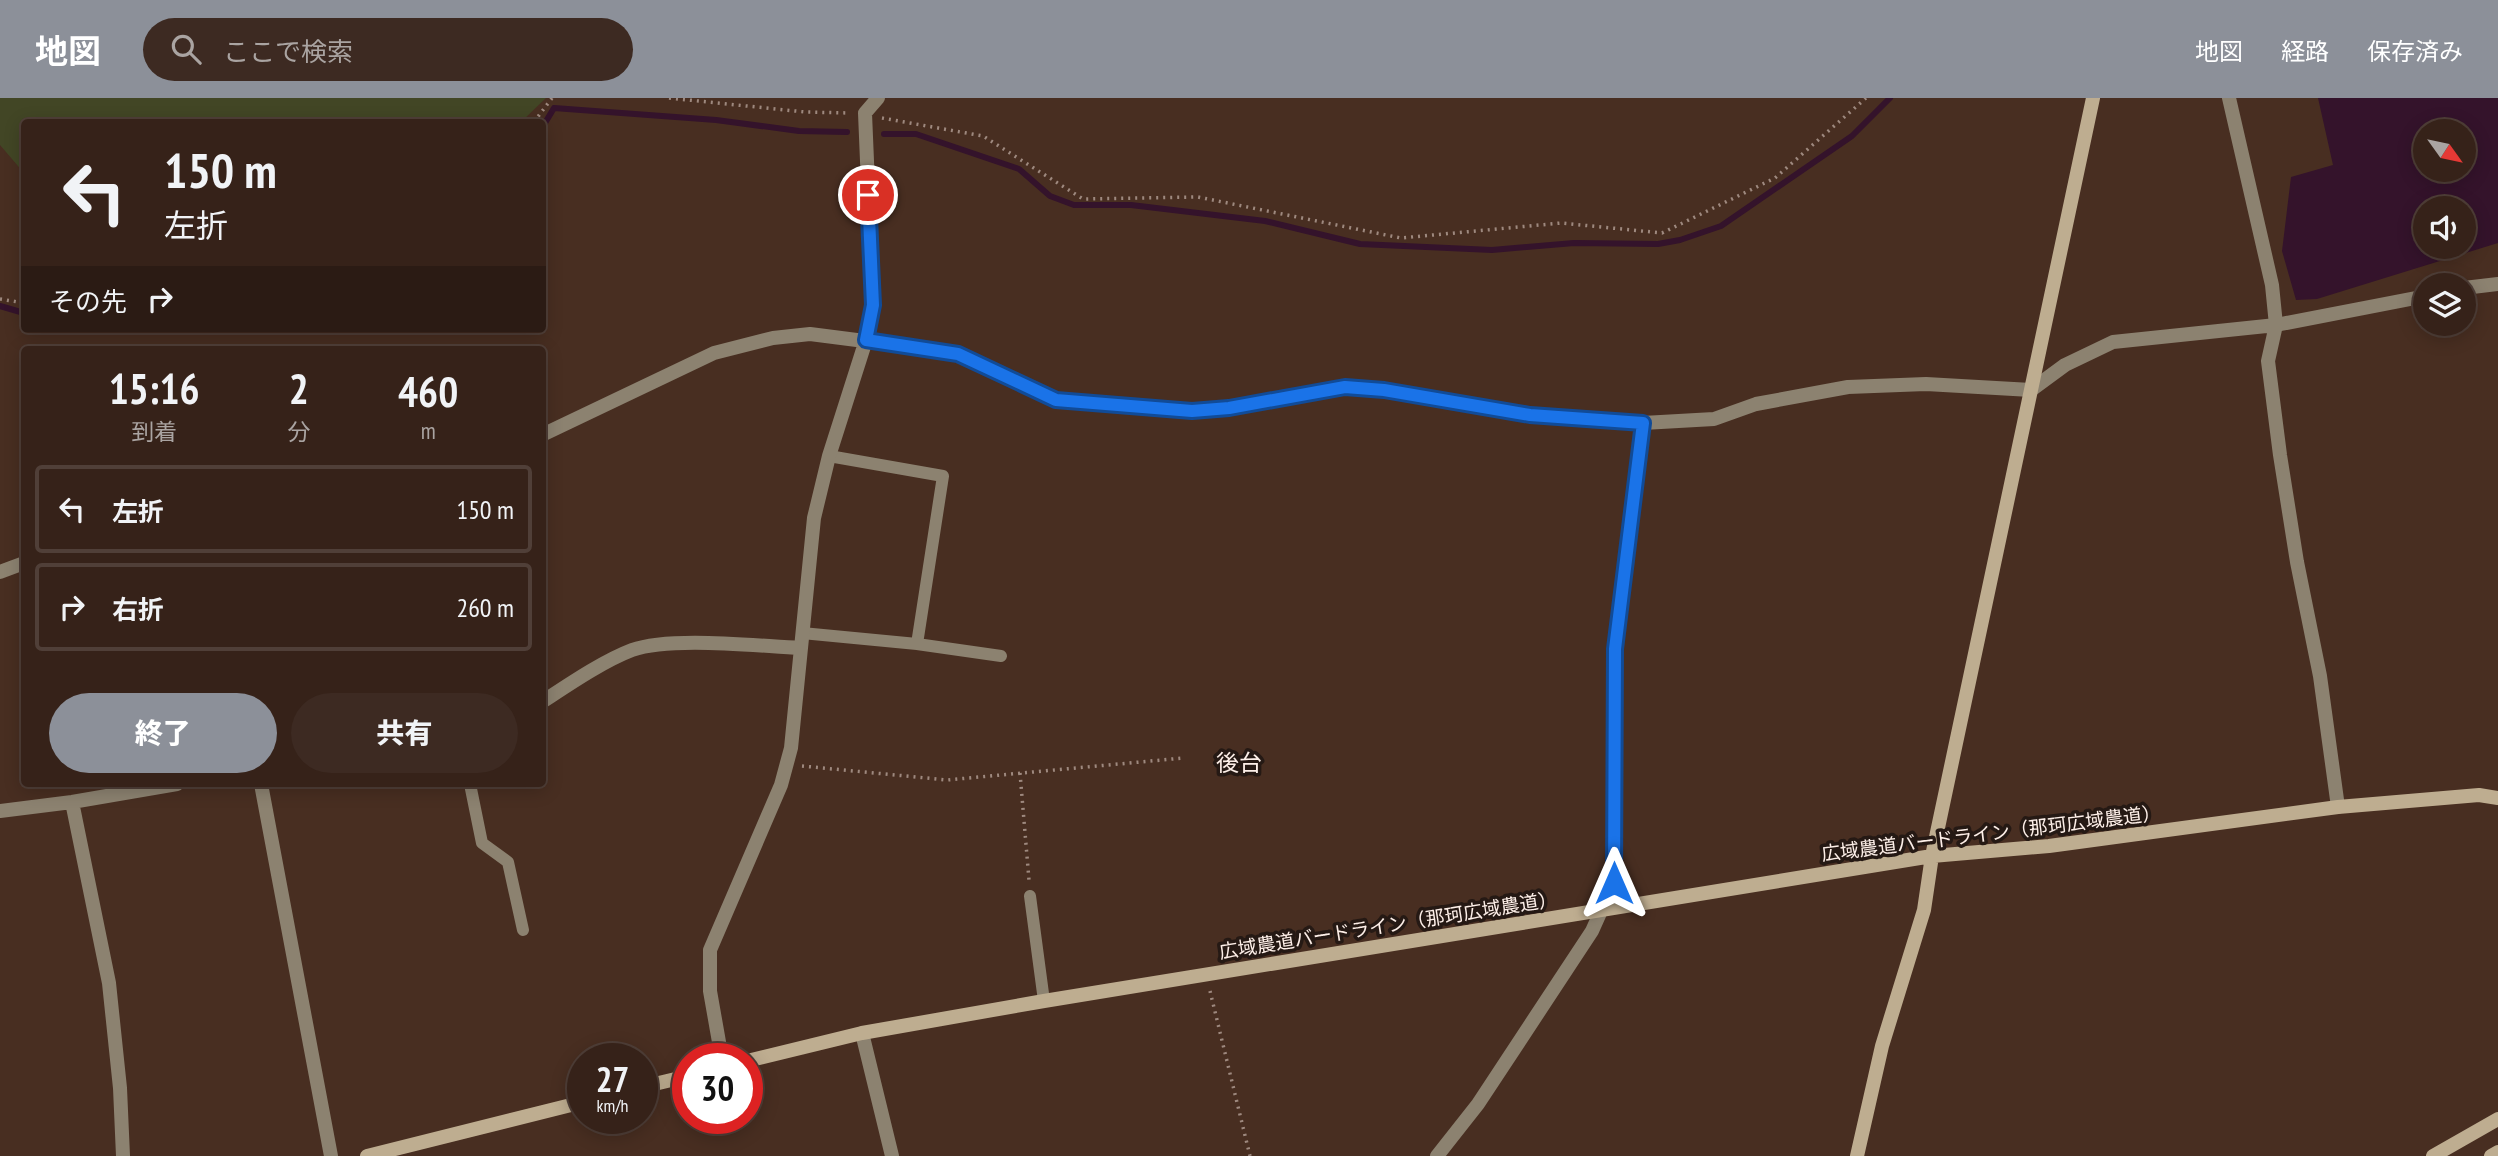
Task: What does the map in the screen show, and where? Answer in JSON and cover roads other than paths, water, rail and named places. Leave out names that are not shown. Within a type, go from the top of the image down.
[{"type":"street","points":[[719,1043],[710,991],[710,950],[781,785],[791,748],[814,518],[829,456],[866,340],[873,305],[869,115],[878,98]]},
{"type":"street","points":[[1857,1156],[1882,1046],[1924,910],[1932,856],[2093,98]]},
{"type":"street","points":[[2229,98],[2272,285],[2276,325],[2268,361],[2280,455],[2297,562],[2320,676],[2338,807]]},
{"type":"street","points":[[2476,287],[2498,284]]},
{"type":"street","points":[[546,433],[714,352],[773,338],[810,334],[958,354],[1056,400],[1192,411],[1229,408],[1345,387],[1384,390],[1530,415],[1643,423],[1714,419],[1756,404],[1848,387],[1926,384],[2031,390],[2065,365],[2113,342],[2276,325],[2413,299]]},
{"type":"street","points":[[1437,1156],[1486,1092],[1592,931],[1614,883],[1615,649],[1643,423]]},
{"type":"street","points":[[0,572],[21,564]]},
{"type":"street","points":[[546,699],[633,650],[677,644],[800,648]]},
{"type":"street","points":[[0,811],[160,787]]},
{"type":"street","points":[[262,787],[331,1156]]},
{"type":"street","name":"広域農道バードライン（那珂広域農道）","points":[[763,1057],[862,1033],[1044,1001],[1932,856],[2049,846],[2338,807],[2479,795],[2498,798]]},
{"type":"street","points":[[72,802],[109,983],[120,1088],[123,1156]]},
{"type":"street","points":[[862,1033],[892,1156]]},
{"type":"street","points":[[366,1156],[398,1152],[567,1106]]},
{"type":"street","points":[[2433,1156],[2498,1119]]},
{"type":"street","points":[[2491,1156],[2498,1152]]},
{"type":"lane","points":[[829,456],[943,476],[917,644]]},
{"type":"lane","points":[[802,633],[917,644],[1001,656]]},
{"type":"lane","points":[[471,787],[482,843],[508,862],[523,930]]},
{"type":"lane","points":[[1030,896],[1044,1001]]},
{"type":"waterway","points":[[884,134],[916,134],[1019,169],[1050,196],[1074,205],[1131,205],[1265,221],[1360,244],[1492,250],[1574,243],[1658,244],[1680,240],[1721,226],[1852,136],[1890,98]]},
{"type":"waterway","points":[[546,121],[554,108],[716,120],[799,131],[847,132]]},
{"type":"waterway","points":[[0,306],[21,312]]},
{"type":"district","name":"後台","points":[[1239,763]]}]
